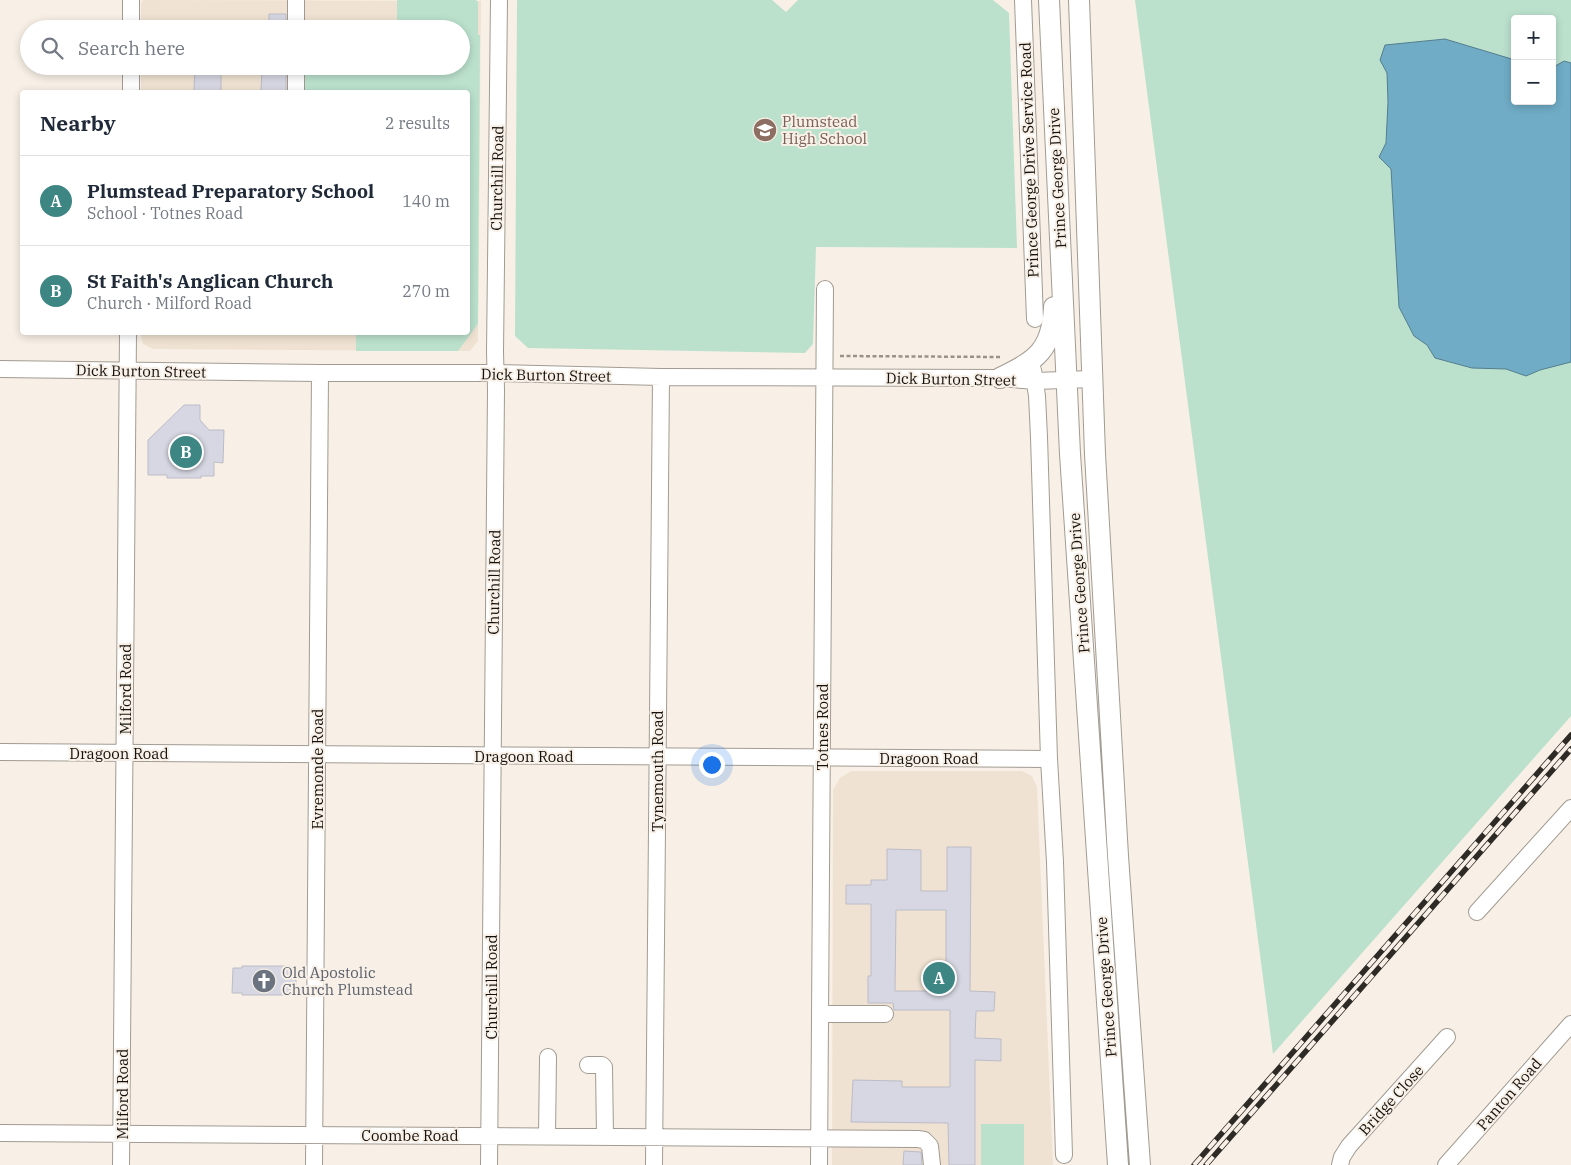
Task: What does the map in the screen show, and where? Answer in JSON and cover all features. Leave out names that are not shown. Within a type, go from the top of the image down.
[{"type":"main road","name":"Prince George Drive","points":[[1049,0],[1070,464],[1117,1156]]},
{"type":"main road","name":"Prince George Drive","points":[[1079,0],[1095,463],[1118,856],[1140,1165]]},
{"type":"main road","points":[[1000,378],[1033,371],[1051,332],[1058,200]]},
{"type":"street","points":[[131,0],[131,20]]},
{"type":"street","points":[[296,0],[296,20]]},
{"type":"street","name":"Churchill Road","points":[[489,1165],[499,0]]},
{"type":"street","name":"Prince George Drive Service Road","points":[[1023,0],[1035,320]]},
{"type":"street","points":[[131,75],[131,90]]},
{"type":"street","points":[[296,75],[296,90]]},
{"type":"street","name":"Totnes Road","points":[[819,1165],[825,289]]},
{"type":"street","name":"Milford Road","points":[[121,1165],[128,335]]},
{"type":"street","name":"Dick Burton Street","points":[[0,369],[496,373],[661,377],[1000,378]]},
{"type":"street","points":[[1033,371],[1037,396],[1039,437],[1064,1155]]},
{"type":"street","name":"Dick Burton Street","points":[[1033,371],[1066,380],[1092,380]]},
{"type":"street","name":"Evremonde Road","points":[[314,1165],[320,373]]},
{"type":"street","name":"Tynemouth Road","points":[[654,1165],[661,377]]},
{"type":"street","name":"Dragoon Road","points":[[0,752],[1049,759]]},
{"type":"street","points":[[1477,912],[1571,808]]},
{"type":"street","points":[[820,1014],[885,1014]]},
{"type":"street","name":"Panton Road","points":[[1446,1165],[1570,1028]]},
{"type":"street","name":"Bridge Close","points":[[1340,1165],[1342,1157],[1349,1146],[1447,1037]]},
{"type":"street","points":[[547,1136],[548,1057]]},
{"type":"street","points":[[588,1065],[602,1065],[604,1067],[605,1136]]},
{"type":"street","name":"Coombe Road","points":[[0,1133],[605,1136],[924,1140],[928,1142],[932,1149],[932,1165]]},
{"type":"path","points":[[838,356],[1009,358]]},
{"type":"shaded area","points":[[143,0],[481,1],[478,341],[470,351],[153,349],[143,344],[141,335],[470,335],[470,90],[141,90],[141,75],[470,75],[470,20],[141,20],[141,3]]},
{"type":"shaded area","points":[[851,771],[1022,771],[1032,776],[1037,787],[1053,1165],[832,1165],[833,790],[840,778]]},
{"type":"green space","points":[[397,0],[476,0],[478,2],[478,35],[480,35],[478,324],[470,335],[470,90],[302,90],[302,75],[470,75],[470,20],[397,20]]},
{"type":"green space","name":"Plumstead High School","points":[[517,0],[772,0],[786,12],[798,0],[993,0],[1009,13],[1017,248],[816,247],[813,344],[805,353],[528,348],[515,336]]},
{"type":"green space","points":[[1135,0],[1571,0],[1571,716],[1273,1054]]},
{"type":"green space","points":[[356,335],[470,335],[458,351],[356,351]]},
{"type":"green space","points":[[981,1124],[1024,1124],[1024,1165],[981,1165]]},
{"type":"water","points":[[1445,39],[1511,59],[1511,105],[1556,105],[1556,66],[1564,61],[1571,63],[1571,362],[1540,370],[1526,376],[1506,369],[1472,368],[1435,358],[1427,345],[1414,336],[1399,307],[1391,169],[1379,157],[1386,143],[1387,73],[1380,60],[1385,45]]},
{"type":"building","points":[[269,14],[286,14],[286,20],[269,20]]},
{"type":"building","points":[[195,75],[221,75],[221,90],[194,90]]},
{"type":"building","points":[[262,75],[286,75],[286,90],[261,90]]},
{"type":"building","points":[[184,405],[200,405],[200,420],[209,430],[224,430],[223,463],[214,462],[214,476],[167,478],[167,475],[148,475],[148,440]]},
{"type":"building","points":[[947,847],[971,847],[970,991],[995,992],[994,1011],[976,1011],[975,1038],[1001,1039],[1001,1061],[975,1060],[975,1165],[949,1165],[948,1123],[851,1122],[853,1080],[902,1081],[902,1087],[950,1087],[950,1010],[894,1010],[893,1003],[868,1003],[868,976],[871,976],[871,904],[846,904],[846,885],[871,885],[871,880],[887,880],[887,849],[921,850],[921,891],[947,891]],"holes":[[[896,910],[946,910],[946,991],[895,991]]]},
{"type":"building","name":"Old Apostolic Church Plumstead","points":[[242,966],[290,966],[290,974],[296,974],[296,988],[290,987],[290,995],[242,995],[242,993],[232,993],[233,968],[242,968]]},
{"type":"building","points":[[904,1151],[921,1152],[922,1165],[903,1165]]},
{"type":"railway","points":[[1194,1165],[1571,735]]},
{"type":"railway","points":[[1206,1165],[1571,749]]},
{"type":"place","name":"Plumstead High School","points":[[765,130]]},
{"type":"place","name":"St Faith's Anglican Church","points":[[186,452]]},
{"type":"place","name":"Plumstead Preparatory School","points":[[939,978]]},
{"type":"place","name":"Old Apostolic Church Plumstead","points":[[264,981]]}]
